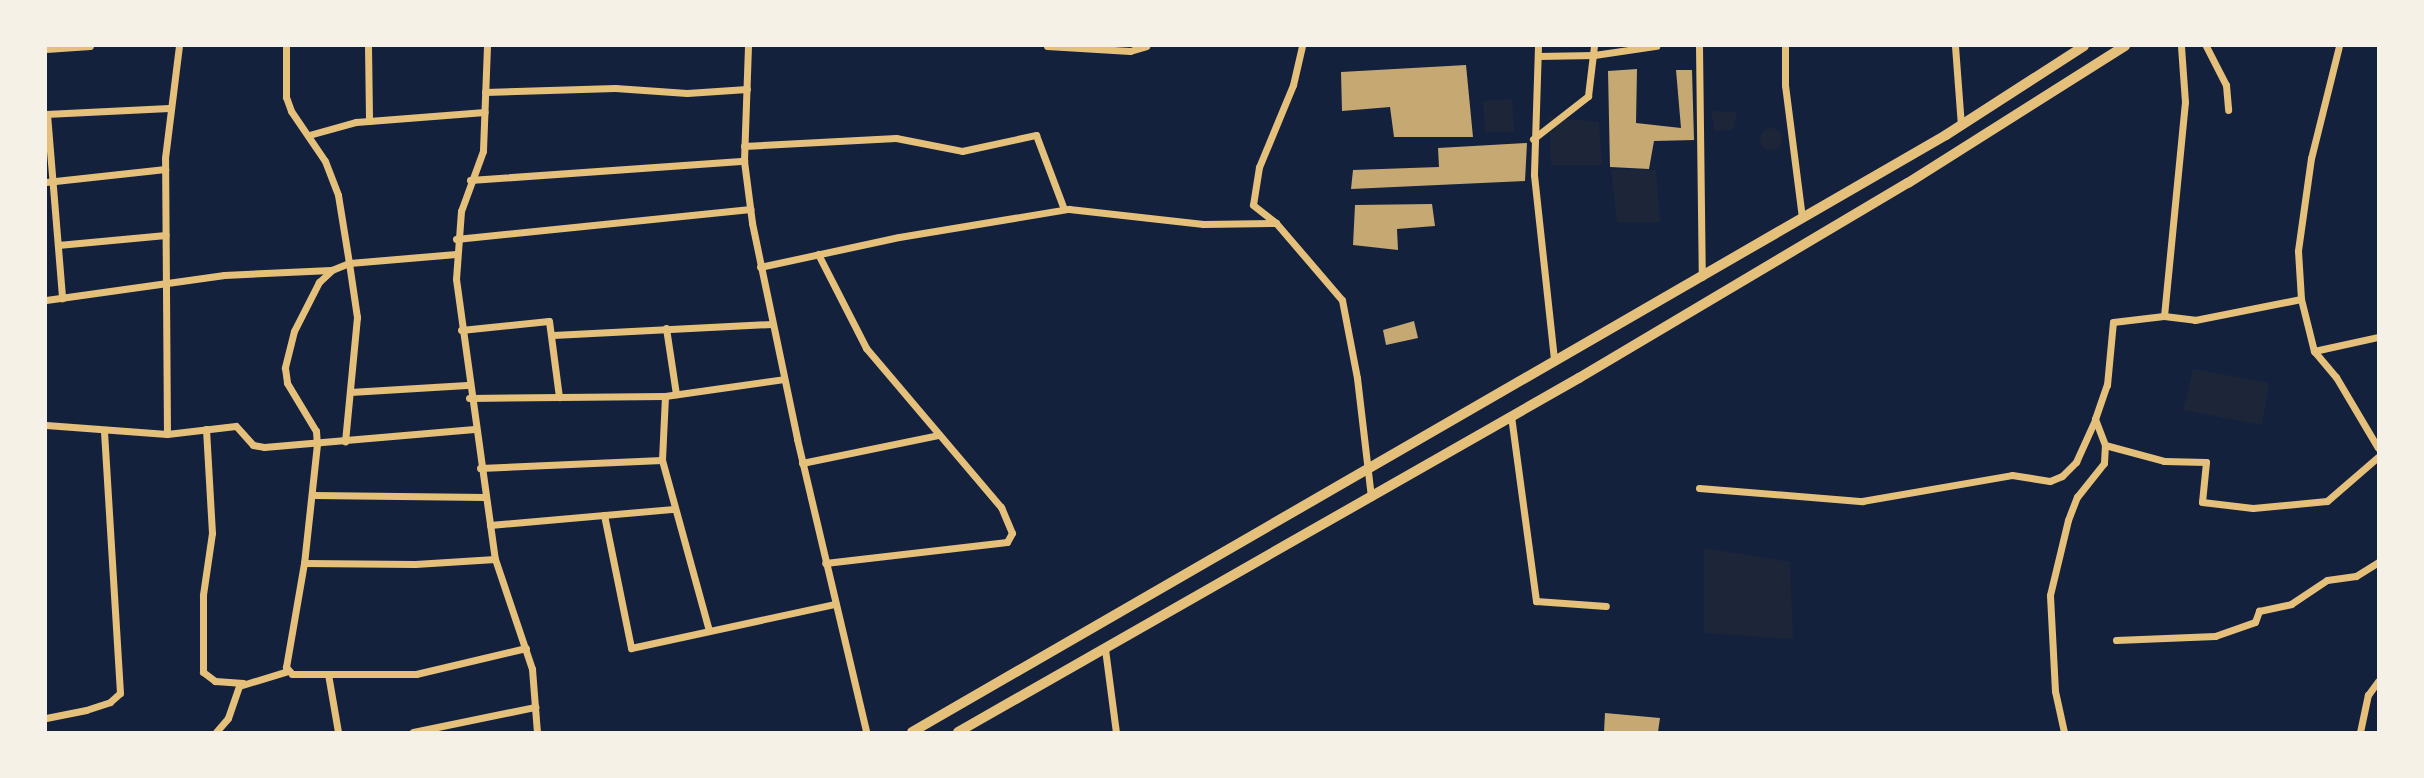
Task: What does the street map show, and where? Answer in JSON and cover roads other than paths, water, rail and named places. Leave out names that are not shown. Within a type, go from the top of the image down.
[{"type":"main road","points":[[912,733],[1554,358],[1702,277],[1961,125],[2084,46]]},
{"type":"main road","points":[[958,733],[1511,416],[1908,183],[2125,46]]},
{"type":"street","points":[[46,49],[90,46]]},
{"type":"street","points":[[167,434],[165,169],[169,108],[179,46]]},
{"type":"street","points":[[286,46],[286,97],[318,146],[338,195],[349,263],[357,317],[345,441]]},
{"type":"street","points":[[368,46],[369,121]]},
{"type":"street","points":[[487,46],[483,151],[470,180],[456,239],[460,330],[495,559],[526,648],[537,733]]},
{"type":"street","points":[[748,46],[744,161],[750,209],[802,463],[866,733]]},
{"type":"street","points":[[1046,46],[1130,51],[1146,46]]},
{"type":"street","points":[[1302,46],[1293,85],[1253,191],[1253,205],[1276,223],[1342,300],[1371,497]]},
{"type":"street","points":[[1538,46],[1533,139],[1554,358]]},
{"type":"street","points":[[1533,139],[1588,96],[1594,46]]},
{"type":"street","points":[[1538,56],[1594,55],[1656,46]]},
{"type":"street","points":[[1699,46],[1702,277]]},
{"type":"street","points":[[1785,46],[1785,85],[1802,218]]},
{"type":"street","points":[[1955,46],[1961,125]]},
{"type":"street","points":[[2164,316],[2184,115],[2181,46]]},
{"type":"street","points":[[2206,46],[2226,85],[2228,110]]},
{"type":"street","points":[[2339,46],[2311,158],[2298,251],[2301,299],[2314,351],[2336,377],[2378,448]]},
{"type":"street","points":[[485,92],[615,88],[687,93],[747,89]]},
{"type":"street","points":[[62,298],[49,182],[46,114],[169,108]]},
{"type":"street","points":[[309,135],[333,125],[485,112]]},
{"type":"street","points":[[744,146],[896,138],[962,150],[1037,135],[1064,209]]},
{"type":"street","points":[[470,180],[744,161]]},
{"type":"street","points":[[49,182],[165,169]]},
{"type":"street","points":[[456,239],[750,209]]},
{"type":"street","points":[[760,267],[1064,209],[1203,224],[1276,223]]},
{"type":"street","points":[[58,245],[166,235]]},
{"type":"street","points":[[46,300],[166,283],[332,270],[349,263],[456,254]]},
{"type":"street","points":[[818,254],[866,348],[1000,507],[1011,526],[1010,538],[940,553],[825,564]]},
{"type":"street","points":[[288,671],[313,495],[317,444],[316,431],[287,383],[285,368],[307,303],[332,270]]},
{"type":"street","points":[[1699,488],[1862,501],[2012,475],[2050,481],[2063,476],[2076,462],[2095,419],[2107,385],[2113,322],[2164,316],[2195,320],[2301,299]]},
{"type":"street","points":[[460,330],[545,320],[552,324],[559,397]]},
{"type":"street","points":[[553,335],[772,324]]},
{"type":"street","points":[[666,328],[676,394]]},
{"type":"street","points":[[2314,351],[2378,337]]},
{"type":"street","points":[[469,398],[665,396],[784,379]]},
{"type":"street","points":[[350,392],[467,385]]},
{"type":"street","points":[[665,396],[662,460],[709,631]]},
{"type":"street","points":[[1511,416],[1536,601],[1606,606]]},
{"type":"street","points":[[2064,733],[2055,691],[2050,595],[2068,520],[2077,497],[2100,474],[2105,445],[2095,419]]},
{"type":"street","points":[[46,425],[167,434],[236,426],[258,447],[474,429]]},
{"type":"street","points":[[206,429],[212,533],[203,595],[204,672],[215,681],[243,683],[288,671],[416,674],[526,648]]},
{"type":"street","points":[[46,718],[98,706],[120,693],[104,430]]},
{"type":"street","points":[[802,463],[939,435]]},
{"type":"street","points":[[2105,445],[2164,461],[2206,462],[2202,502],[2253,508],[2327,501],[2378,457]]},
{"type":"street","points":[[480,468],[662,460]]},
{"type":"street","points":[[313,495],[485,497]]},
{"type":"street","points":[[490,524],[674,509]]},
{"type":"street","points":[[604,515],[629,647],[835,604]]},
{"type":"street","points":[[304,563],[415,564],[495,559]]},
{"type":"street","points":[[2116,640],[2214,636],[2255,622],[2259,611],[2303,599],[2327,580],[2356,576],[2378,562]]},
{"type":"street","points":[[1105,649],[1116,733]]},
{"type":"street","points":[[328,674],[338,733]]},
{"type":"street","points":[[2360,733],[2368,695],[2378,681]]},
{"type":"street","points":[[216,733],[243,683]]},
{"type":"street","points":[[413,733],[447,731],[535,707]]}]
